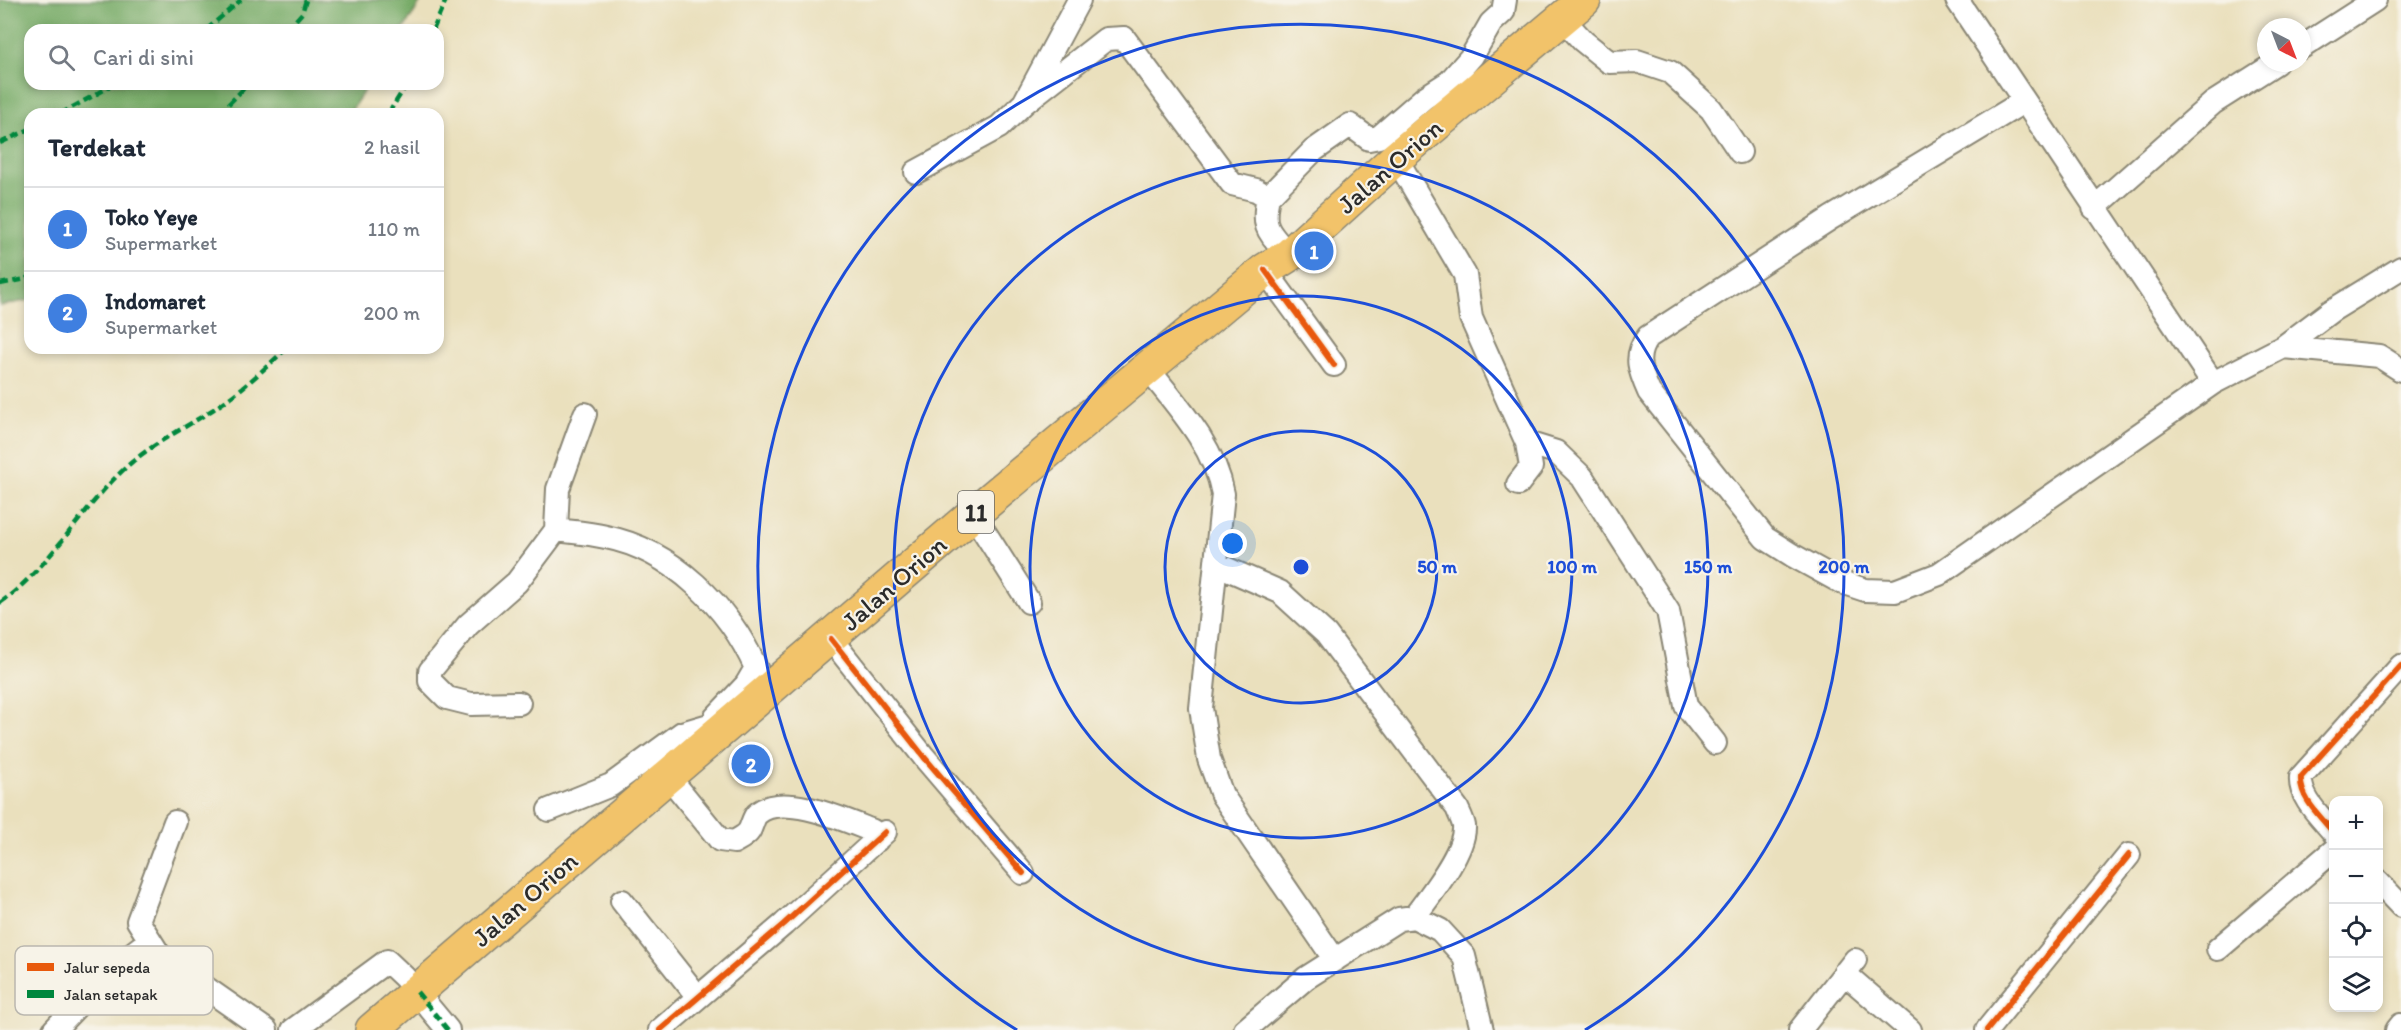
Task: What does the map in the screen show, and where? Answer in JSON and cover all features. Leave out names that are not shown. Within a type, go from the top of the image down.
[{"type":"highway","name":"Jalan Orion","points":[[380,1027],[417,992],[668,776],[711,732],[831,639],[973,514],[1277,262],[1573,9]]},
{"type":"street","points":[[1024,102],[1079,0]]},
{"type":"street","points":[[1334,365],[1277,262],[1264,217],[1268,197],[1313,151],[1350,125],[1369,138],[1379,137],[1424,98],[1449,81],[1472,56],[1491,23],[1503,12],[1505,0]]},
{"type":"street","points":[[1958,0],[2023,102],[2212,382]]},
{"type":"street","points":[[2311,40],[2375,0]]},
{"type":"street","points":[[1573,9],[1583,41],[1609,62],[1637,61],[1670,72],[1711,109],[1740,152]]},
{"type":"street","points":[[916,172],[999,127],[1024,102],[1106,39],[1124,38],[1232,184],[1256,189],[1268,197]]},
{"type":"street","points":[[2094,208],[2213,103],[2262,72]]},
{"type":"street","points":[[2023,102],[1831,218],[1648,337],[1638,356],[1641,372],[1649,392],[1765,538],[1841,582],[1865,590],[1894,591],[1939,574],[2212,382],[2283,347],[2331,311],[2401,268]]},
{"type":"street","points":[[1396,158],[1464,275],[1471,318],[1527,443],[1531,467],[1518,484]]},
{"type":"street","points":[[2283,347],[2379,356],[2401,370]]},
{"type":"street","points":[[1148,369],[1201,439],[1219,470],[1223,494],[1201,708],[1209,759],[1222,795],[1335,960]]},
{"type":"street","points":[[519,703],[471,704],[447,698],[430,681],[430,670],[468,625],[517,582],[556,530],[558,489],[585,414]]},
{"type":"street","points":[[1527,443],[1556,452],[1582,477],[1668,611],[1686,706],[1715,743]]},
{"type":"street","points":[[973,514],[1029,602]]},
{"type":"street","points":[[549,810],[611,785],[682,732],[711,732],[756,668],[748,651],[718,608],[681,572],[654,554],[607,537],[556,530]]},
{"type":"street","points":[[1216,564],[1280,592],[1326,634],[1457,808],[1464,826],[1459,847],[1433,892],[1414,917]]},
{"type":"street","points":[[831,639],[924,757],[1023,873]]},
{"type":"street","points":[[2329,827],[2304,795],[2300,787],[2301,777],[2401,666]]},
{"type":"street","points":[[660,1030],[784,924],[881,836],[822,812],[772,806],[757,814],[748,832],[734,842],[720,840],[668,776]]},
{"type":"street","points":[[154,946],[138,921],[175,822]]},
{"type":"street","points":[[2218,949],[2329,854]]},
{"type":"street","points":[[1987,1030],[2129,855]]},
{"type":"street","points":[[2383,886],[2401,906]]},
{"type":"street","points":[[622,901],[698,997]]},
{"type":"street","points":[[1245,1030],[1306,978],[1400,919],[1414,917],[1440,930],[1464,956],[1482,1030]]},
{"type":"street","points":[[141,946],[150,939]]},
{"type":"street","points":[[293,1030],[387,961],[417,992],[448,1030]]},
{"type":"street","points":[[1800,1030],[1849,966],[1910,1030]]},
{"type":"street","points":[[213,993],[267,1030]]},
{"type":"street","points":[[54,1030],[68,1015]]},
{"type":"street","points":[[2397,1030],[2401,1025]]},
{"type":"green space","points":[[0,0],[422,0],[407,24],[24,24],[24,90],[364,90],[353,108],[24,108],[24,301],[0,306]]},
{"type":"marked path","points":[[213,24],[241,0]]},
{"type":"marked path","points":[[292,24],[302,13],[306,0]]},
{"type":"marked path","points":[[436,24],[446,0]]},
{"type":"marked path","points":[[71,108],[104,90]]},
{"type":"marked path","points":[[225,108],[242,90]]},
{"type":"marked path","points":[[392,108],[403,90]]},
{"type":"marked path","points":[[0,143],[24,132]]},
{"type":"marked path","points":[[0,284],[24,279]]},
{"type":"marked path","points":[[0,603],[36,571],[98,496],[132,462],[150,448],[230,398],[280,354]]},
{"type":"marked path","points":[[417,992],[448,1030]]},
{"type":"cycle path","points":[[1265,270],[1334,365]]},
{"type":"cycle path","points":[[831,639],[924,757],[1023,873]]},
{"type":"cycle path","points":[[2329,827],[2307,800],[2301,785],[2301,777],[2401,666]]},
{"type":"cycle path","points":[[660,1030],[784,924],[885,832]]},
{"type":"cycle path","points":[[1987,1030],[2129,855]]},
{"type":"place","name":"Toko Yeye","points":[[1314,251]]},
{"type":"place","name":"Indomaret","points":[[751,764]]}]
